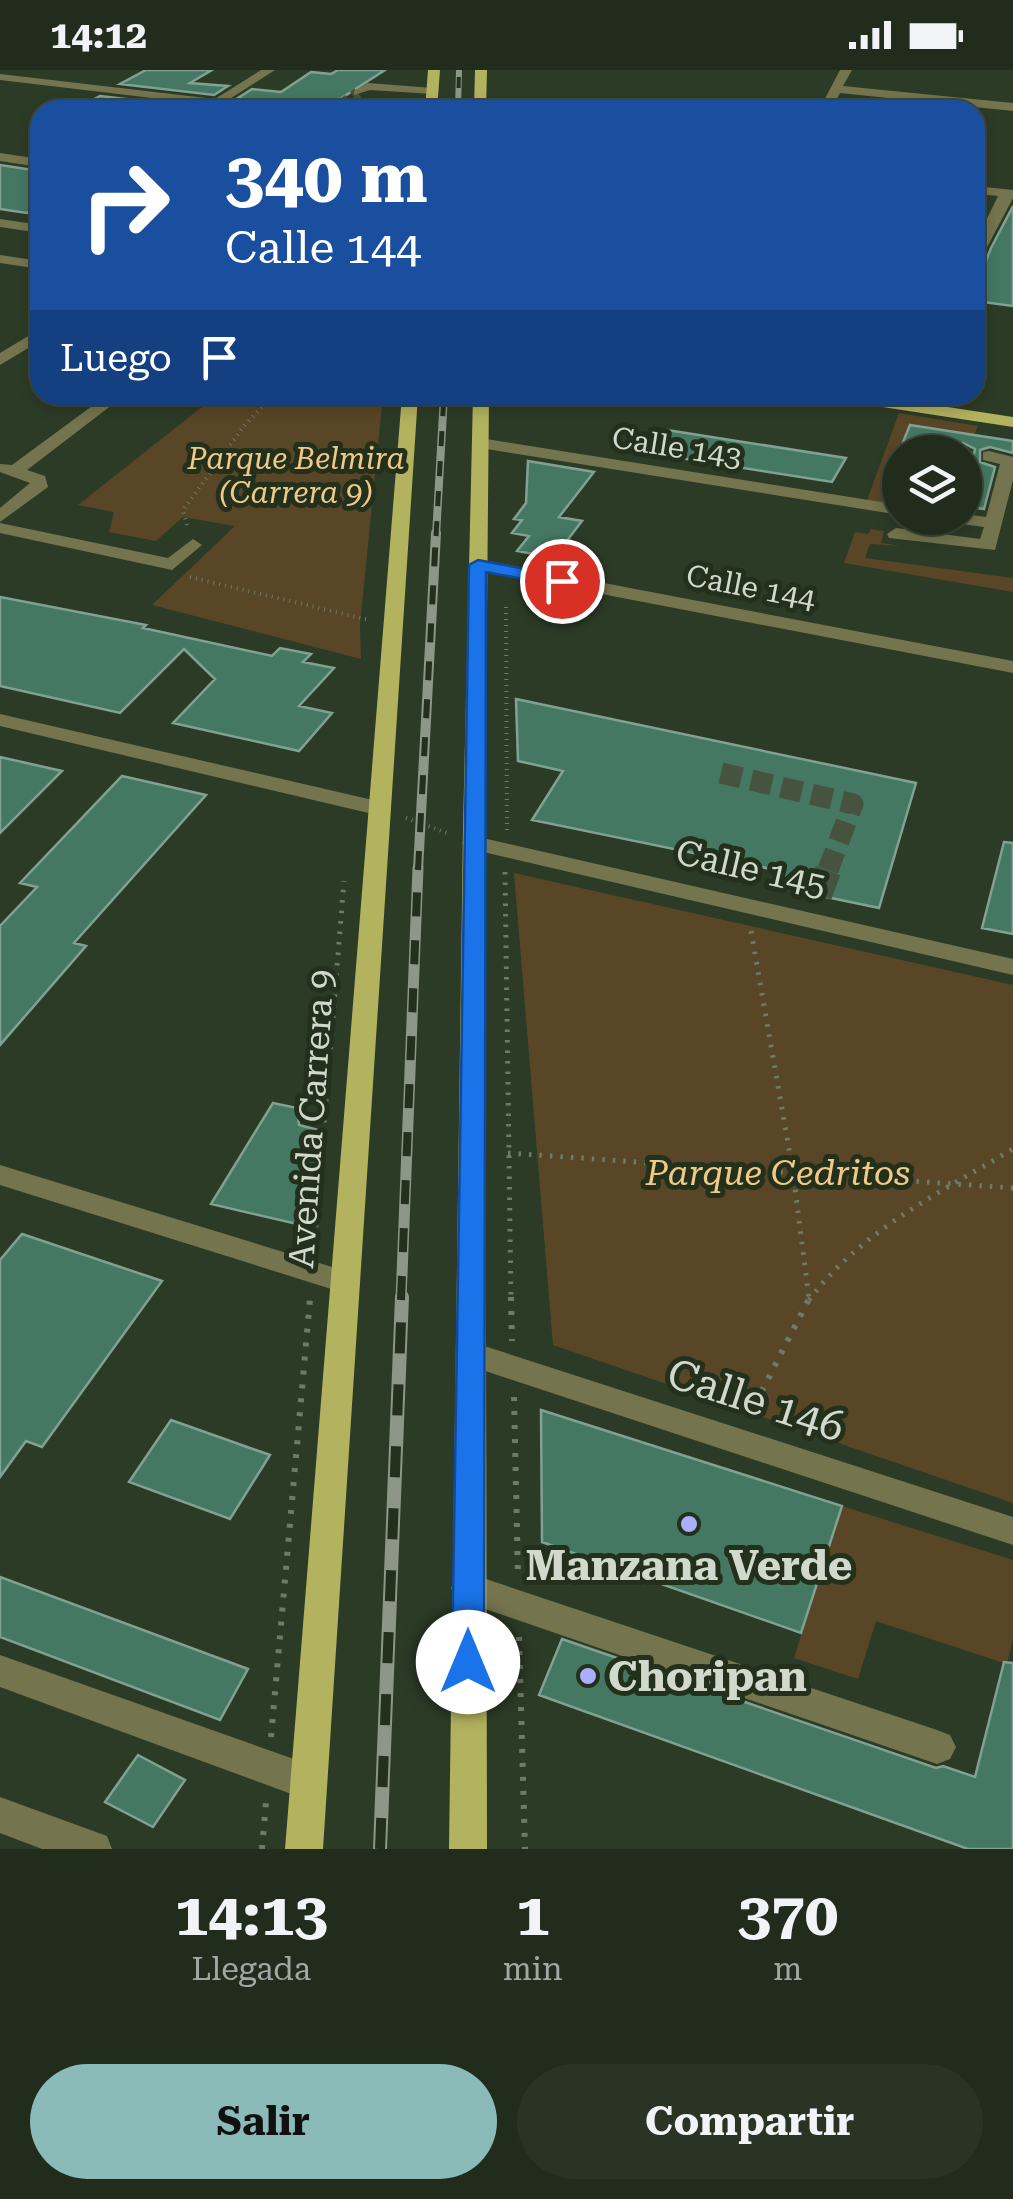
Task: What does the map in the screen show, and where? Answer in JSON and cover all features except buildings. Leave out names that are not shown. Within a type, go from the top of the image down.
[{"type":"main road","points":[[432,100],[434,70]]},
{"type":"main road","points":[[480,100],[481,70]]},
{"type":"main road","name":"Avenida Carrera 9","points":[[304,1849],[409,405]]},
{"type":"main road","points":[[468,1849],[481,405]]},
{"type":"main road","points":[[903,405],[1013,422]]},
{"type":"street","points":[[216,100],[269,70]]},
{"type":"street","points":[[831,100],[846,70]]},
{"type":"street","points":[[0,77],[195,100]]},
{"type":"street","points":[[98,88],[118,77]]},
{"type":"street","points":[[358,93],[368,86],[433,91]]},
{"type":"street","points":[[836,89],[944,100]]},
{"type":"street","points":[[131,100],[142,94]]},
{"type":"street","points":[[985,104],[1013,107]]},
{"type":"street","points":[[0,158],[30,161]]},
{"type":"street","points":[[985,191],[1010,194],[985,239]]},
{"type":"street","points":[[0,222],[30,227]]},
{"type":"street","points":[[3,262],[30,264]]},
{"type":"street","points":[[0,360],[30,340]]},
{"type":"street","points":[[8,469],[102,405]]},
{"type":"street","name":"Calle 143","points":[[480,443],[882,508]]},
{"type":"street","points":[[904,535],[988,546],[1009,461],[992,450],[982,451]]},
{"type":"street","points":[[0,517],[39,487],[39,480],[8,469]]},
{"type":"street","points":[[982,522],[994,523]]},
{"type":"street","points":[[0,528],[172,564],[193,544]]},
{"type":"street","name":"Calle 144","points":[[478,565],[1013,667]]},
{"type":"street","points":[[0,720],[377,808]]},
{"type":"street","name":"Calle 145","points":[[474,843],[746,903],[816,907],[1013,967]]},
{"type":"street","points":[[0,1175],[344,1282]]},
{"type":"street","name":"Calle 146","points":[[472,1354],[1013,1531]]},
{"type":"street","points":[[468,1588],[938,1747]]},
{"type":"street","points":[[0,1671],[308,1782]]},
{"type":"street","points":[[0,1816],[93,1849]]},
{"type":"path","points":[[193,544],[183,510],[264,405]]},
{"type":"path","points":[[172,564],[180,575],[391,625]]},
{"type":"path","points":[[377,808],[474,843]]},
{"type":"path","points":[[746,903],[793,1172],[810,1299]]},
{"type":"path","points":[[736,1440],[810,1299],[847,1255],[898,1217],[1013,1149]]},
{"type":"path","points":[[508,1153],[1013,1188]]},
{"type":"green space","name":"Parque Belmira (Carrera 9)","points":[[204,405],[382,405],[360,625],[361,659],[152,605],[235,526],[183,517],[156,541],[109,532],[114,512],[78,505]]},
{"type":"green space","points":[[899,413],[978,426],[974,435],[910,425],[905,435],[891,435]]},
{"type":"green space","points":[[882,459],[882,505],[866,503]]},
{"type":"green space","points":[[871,529],[882,531],[881,543],[901,546],[870,544],[865,558],[1013,578],[1013,592],[844,563],[855,532],[868,534]]},
{"type":"green space","name":"Parque Cedritos","points":[[514,873],[1013,985],[1013,1503],[553,1345]]},
{"type":"green space","points":[[842,1506],[1013,1560],[1013,1638],[1007,1664],[876,1621],[858,1679],[794,1658]]},
{"type":"tunnel","points":[[348,100],[358,93]]},
{"type":"tunnel","points":[[721,773],[853,804],[828,870]]},
{"type":"tunnel","points":[[819,895],[829,868]]},
{"type":"railway","points":[[458,100],[459,70]]},
{"type":"railway","points":[[436,536],[443,405]]},
{"type":"railway","points":[[418,870],[436,533]]},
{"type":"railway","points":[[401,1300],[418,868]]},
{"type":"railway","points":[[380,1849],[402,1297]]},
{"type":"place","name":"Manzana Verde","points":[[689,1524]]},
{"type":"place","name":"Choripan","points":[[588,1676]]},
{"type":"route","points":[[468,1662],[478,565],[562,581]]}]
